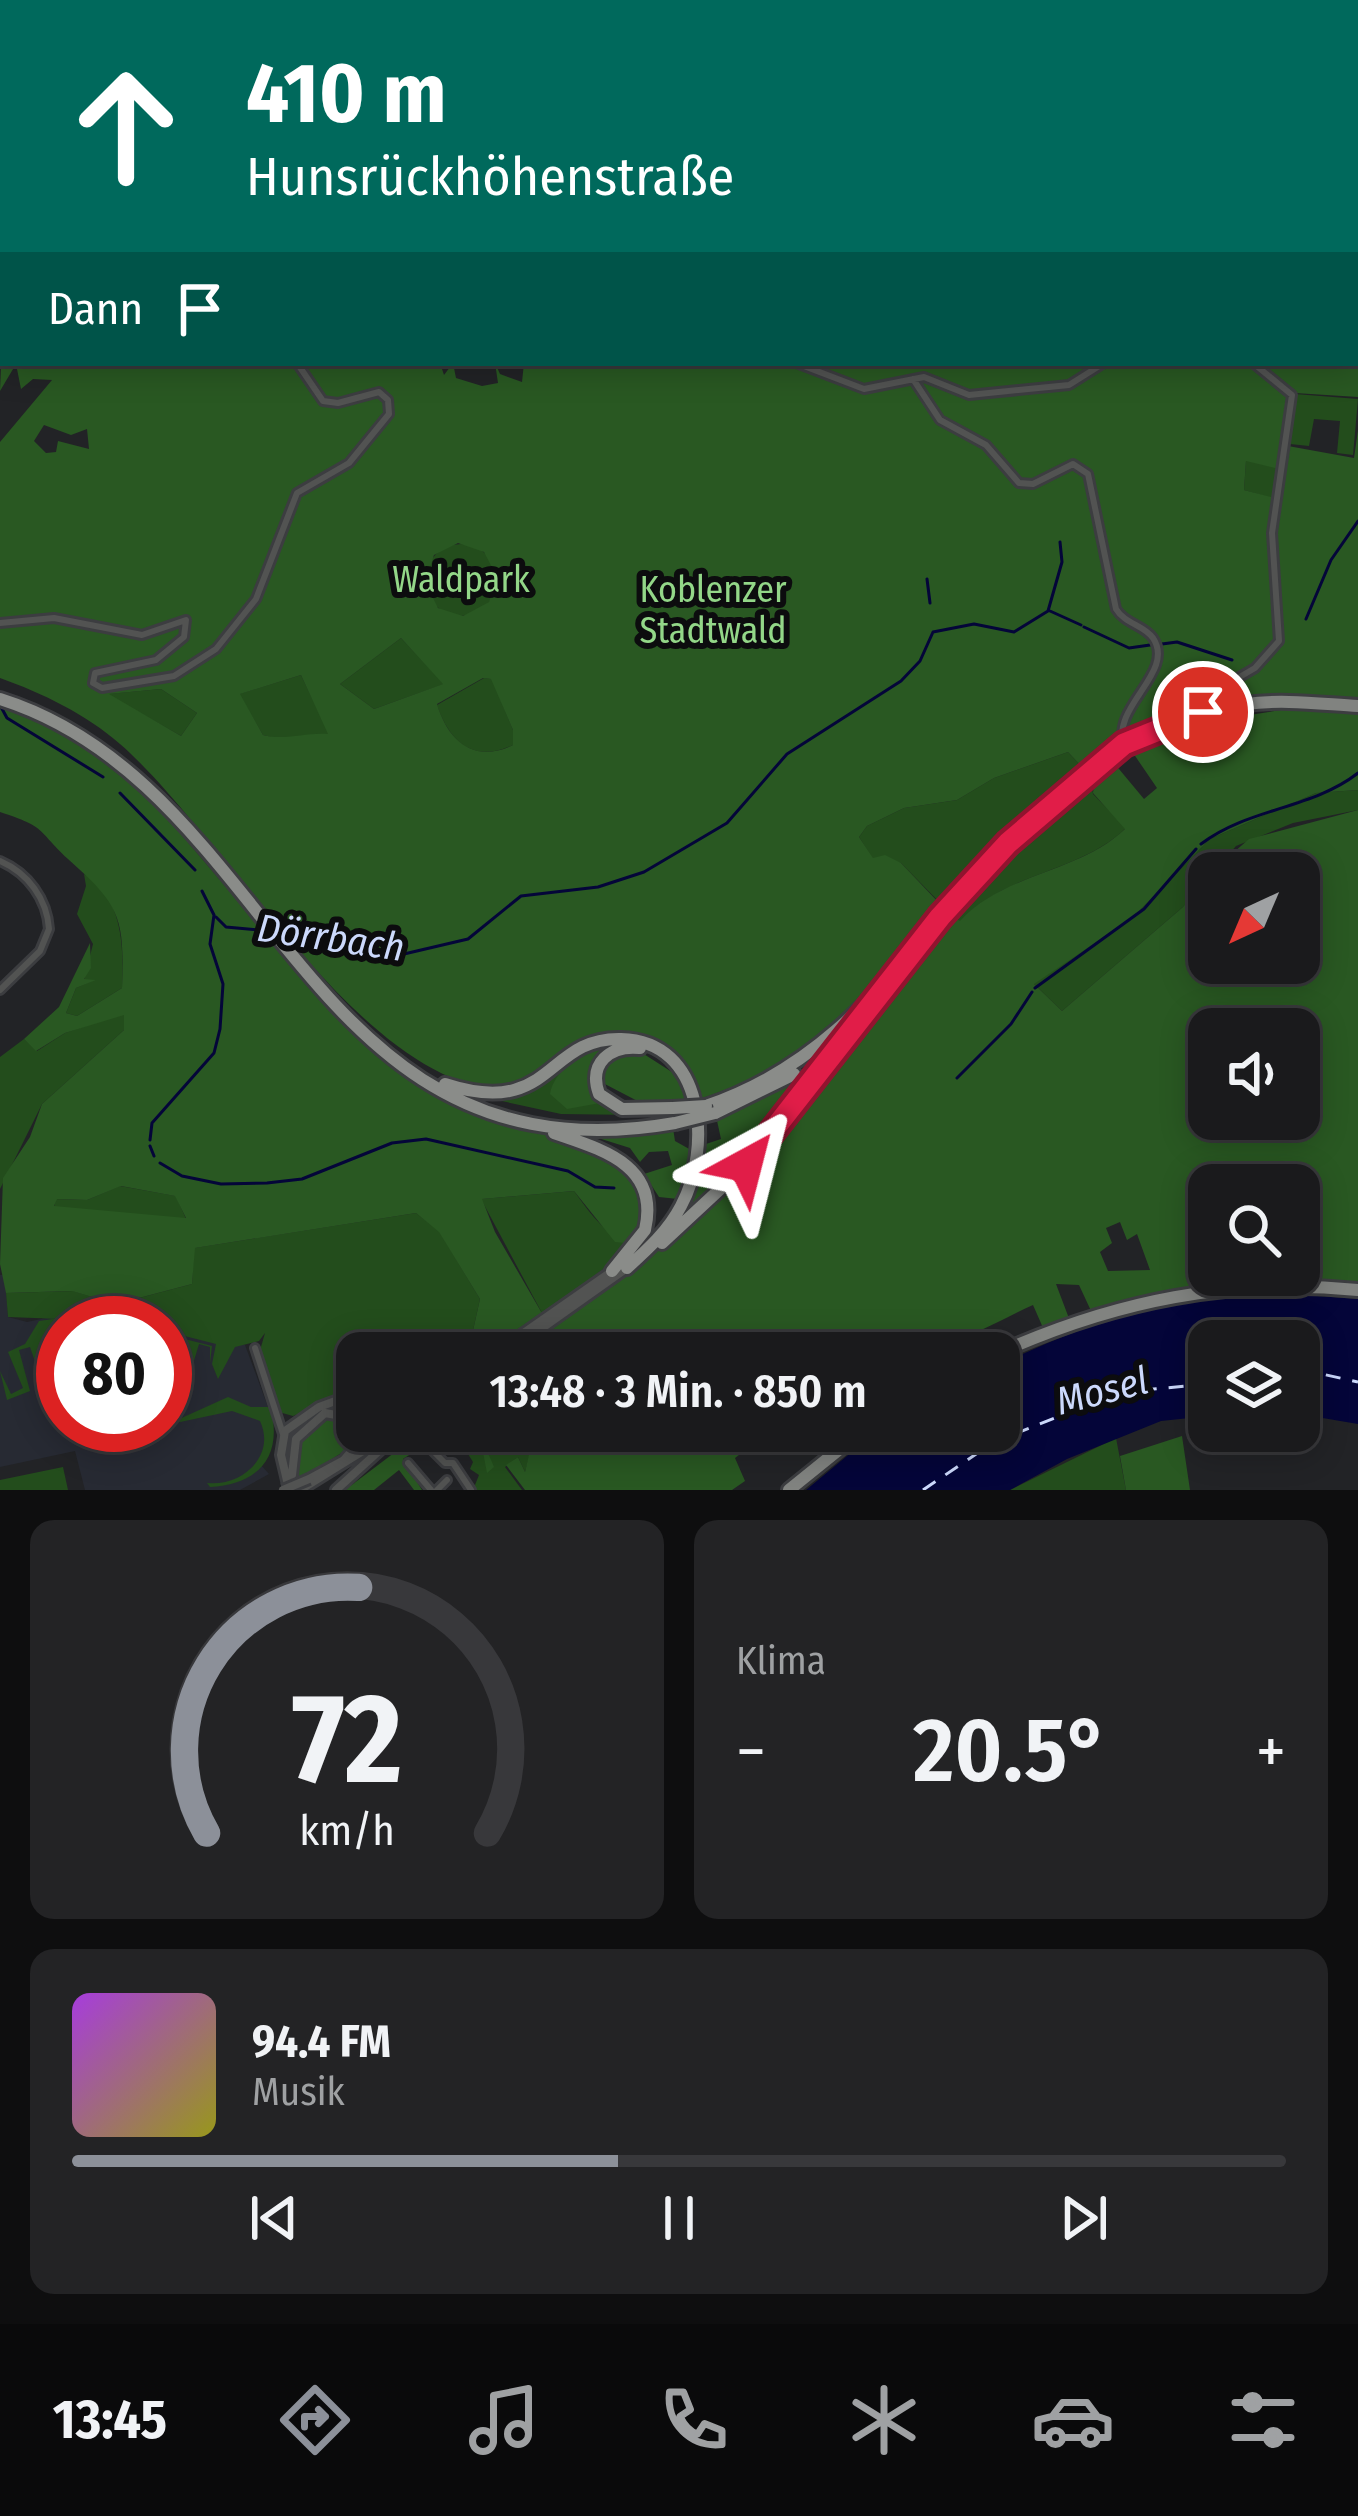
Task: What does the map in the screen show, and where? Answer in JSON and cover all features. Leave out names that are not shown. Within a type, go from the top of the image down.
[{"type":"highway","points":[[0,695],[72,722],[135,769],[358,1031],[407,1070],[463,1102],[608,1151],[638,1175],[648,1206],[645,1230],[620,1269]]},
{"type":"highway","points":[[620,1269],[735,1177],[940,917]]},
{"type":"highway","points":[[711,1108],[810,1055],[865,1008],[940,917]]},
{"type":"highway","points":[[303,965],[377,1039],[446,1084],[490,1105],[565,1121],[628,1122],[674,1115],[776,1087],[856,1024]]},
{"type":"highway","points":[[446,1084],[490,1096],[520,1092],[582,1048],[615,1039],[648,1044],[670,1059],[689,1083],[698,1111],[694,1172],[672,1222],[620,1269]]},
{"type":"highway","points":[[620,1269],[647,1244],[677,1204],[689,1171],[694,1126],[685,1085],[656,1054],[626,1047],[610,1052],[599,1064],[595,1082],[608,1103],[674,1115]]},
{"type":"highway","points":[[525,1121],[609,1130],[674,1115]]},
{"type":"main road","points":[[940,917],[1008,843],[1124,744],[1183,719],[1266,702],[1358,706]]},
{"type":"main road","points":[[1020,1345],[1105,1313],[1186,1291],[1280,1285],[1358,1290]]},
{"type":"main road","points":[[789,1490],[836,1452]]},
{"type":"street","points":[[0,623],[54,617],[142,635],[181,618],[187,621],[184,637],[161,658],[94,673],[93,683],[102,688],[174,676],[209,655],[256,599],[297,494],[354,459],[389,414],[388,400],[379,392],[338,404],[323,400],[299,366]]},
{"type":"street","points":[[804,366],[866,389],[914,379],[978,394],[1073,384],[1100,366]]},
{"type":"street","points":[[1183,719],[1185,709],[1255,668],[1280,641],[1272,530],[1291,391],[1257,366]]},
{"type":"street","points":[[914,379],[940,420],[982,442],[1022,484],[1065,466],[1079,466],[1088,473],[1116,609],[1151,636],[1156,647],[1155,666],[1122,725],[1124,744]]},
{"type":"street","points":[[0,861],[27,878],[46,910],[49,929],[40,951],[0,990]]},
{"type":"street","points":[[526,1332],[620,1269]]},
{"type":"street","points":[[535,1332],[620,1269]]},
{"type":"street","points":[[255,1348],[286,1430],[292,1490]]},
{"type":"street","points":[[286,1430],[336,1401]]},
{"type":"street","points":[[289,1476],[296,1439],[325,1413],[347,1417],[357,1431],[344,1461]]},
{"type":"street","points":[[292,1490],[359,1452]]},
{"type":"street","points":[[292,1490],[359,1452]]},
{"type":"street","points":[[336,1490],[373,1452]]},
{"type":"street","points":[[434,1452],[445,1463],[453,1463],[472,1490]]},
{"type":"street","points":[[408,1463],[434,1490],[447,1480]]},
{"type":"shaded area","points":[[0,1275],[5,1275],[8,1317],[36,1320],[36,1452],[70,1452],[0,1467]]},
{"type":"shaded area","points":[[192,1336],[245,1345],[272,1418],[261,1465],[269,1474],[240,1490],[85,1490],[75,1452],[192,1452]]},
{"type":"green space","name":"Koblenzer Stadtwald","points":[[1,366],[15,366],[0,391]]},
{"type":"green space","name":"Koblenzer Stadtwald","points":[[16,366],[441,366],[444,375],[454,366],[456,378],[482,386],[498,383],[496,366],[500,374],[522,382],[524,366],[1358,366],[1358,397],[1295,393],[1288,446],[1354,458],[1358,430],[1358,701],[1279,696],[1213,703],[1208,690],[1126,738],[1127,724],[1121,722],[1119,739],[1083,768],[1068,752],[994,778],[957,800],[904,808],[867,826],[859,837],[873,858],[885,855],[901,863],[941,905],[890,967],[835,1022],[806,1046],[738,1084],[699,1099],[668,1053],[612,1037],[517,1089],[453,1079],[400,1048],[349,1004],[161,785],[120,744],[63,705],[0,678],[0,442],[52,380],[33,379],[21,389]],"holes":[[[44,425],[71,435],[87,429],[89,449],[58,441],[56,452],[46,453],[34,441]],[[1246,461],[1279,469],[1275,498],[1244,490]],[[458,543],[484,552],[497,577],[489,602],[463,616],[438,608],[425,582],[434,555]],[[401,638],[443,684],[374,709],[340,684]],[[301,675],[328,734],[263,735],[240,694]],[[483,678],[491,679],[513,730],[513,745],[486,752],[464,746],[448,729],[437,704]],[[161,689],[197,713],[181,736],[109,694]]]},
{"type":"green space","points":[[1295,394],[1358,399],[1353,455],[1337,453],[1340,421],[1314,419],[1309,446],[1290,444]]},
{"type":"green space","points":[[1246,460],[1280,468],[1276,499],[1244,490]]},
{"type":"green space","name":"Waldpark","points":[[461,544],[486,555],[497,580],[486,605],[461,616],[436,605],[425,580],[436,555]]},
{"type":"green space","points":[[401,638],[444,684],[374,709],[340,684]]},
{"type":"green space","points":[[301,675],[329,734],[283,740],[263,735],[239,694]]},
{"type":"green space","points":[[484,678],[492,679],[513,730],[513,745],[486,752],[464,746],[448,729],[437,705]]},
{"type":"green space","points":[[161,689],[197,713],[181,736],[107,694]]},
{"type":"green space","points":[[0,706],[79,739],[158,807],[339,1020],[402,1073],[466,1108],[591,1147],[631,1172],[645,1205],[636,1244],[615,1242],[574,1191],[482,1199],[495,1232],[543,1315],[518,1332],[473,1332],[480,1299],[439,1232],[416,1213],[195,1248],[192,1284],[146,1296],[6,1293],[0,1264],[3,1178],[30,1137],[42,1104],[124,1030],[124,1015],[65,1033],[36,1051],[24,1039],[59,1007],[90,943],[91,968],[84,979],[96,980],[76,988],[66,1013],[77,1016],[122,988],[122,944],[115,913],[98,888],[26,822],[0,812]],"holes":[[[121,1186],[175,1196],[186,1218],[54,1206],[57,1199],[87,1200]]]},
{"type":"green space","points":[[1287,709],[1358,714],[1358,790],[1316,793],[1210,839],[1197,852],[1188,852],[1188,861],[1132,918],[1034,984],[1062,1011],[1188,901],[1188,984],[1320,984],[1320,852],[1234,852],[1249,839],[1358,810],[1358,1287],[1320,1285],[1320,1164],[1188,1164],[1188,1289],[1140,1297],[1092,1313],[1079,1285],[1056,1284],[1070,1321],[1044,1330],[1033,1305],[975,1332],[542,1332],[689,1227],[724,1194],[785,1124],[810,1085],[892,993],[950,914],[960,921],[997,893],[1086,855],[1125,829],[1093,793],[1095,775],[1114,763],[1144,799],[1157,788],[1131,750],[1186,725]],"holes":[[[1120,1222],[1127,1240],[1137,1234],[1150,1270],[1108,1271],[1100,1252],[1112,1243],[1106,1228]]]},
{"type":"green space","points":[[1068,752],[1083,768],[943,906],[901,863],[873,859],[859,837],[867,826],[904,808],[957,800],[994,778]]},
{"type":"green space","points":[[1090,776],[1093,794],[1126,828],[1087,855],[997,893],[960,922],[950,914],[1000,856]]},
{"type":"green space","points":[[1358,790],[1358,810],[1293,823],[1231,852],[1197,852],[1210,839],[1316,793]]},
{"type":"green space","points":[[1188,861],[1188,901],[1062,1011],[1033,983],[1132,918]]},
{"type":"green space","points":[[84,874],[114,909],[121,940],[122,988],[77,1016],[66,1013],[76,988],[94,980],[84,980],[93,944],[77,914],[86,886]]},
{"type":"green space","points":[[124,1013],[124,1030],[42,1104],[0,1189],[0,1057],[24,1039],[37,1051],[65,1033]]},
{"type":"green space","points":[[621,1040],[598,1061],[607,1047],[580,1058],[592,1092],[589,1079],[596,1064],[595,1090],[635,1115],[561,1114],[497,1100],[577,1054]]},
{"type":"green space","points":[[609,1046],[597,1056],[589,1079],[600,1103],[567,1109],[550,1094],[572,1062]]},
{"type":"green space","points":[[636,1049],[675,1074],[689,1102],[649,1107],[601,1082],[607,1059]]},
{"type":"green space","points":[[788,1082],[797,1085],[791,1104],[767,1140],[687,1218],[703,1145],[721,1139],[716,1116]]},
{"type":"green space","points":[[673,1128],[675,1141],[691,1150],[678,1199],[659,1197],[644,1174],[672,1165],[668,1151],[649,1152],[640,1162],[630,1148],[595,1137]]},
{"type":"green space","points":[[120,1186],[176,1196],[186,1219],[54,1207],[56,1199],[87,1200]]},
{"type":"green space","points":[[574,1191],[608,1230],[636,1244],[543,1315],[481,1199]]},
{"type":"green space","points":[[416,1213],[439,1231],[480,1299],[473,1332],[336,1332],[336,1398],[293,1416],[279,1412],[259,1354],[265,1333],[259,1341],[235,1347],[218,1379],[212,1364],[216,1344],[192,1338],[192,1296],[146,1296],[192,1284],[194,1248]]},
{"type":"green space","points":[[73,1291],[90,1296],[36,1296],[36,1318],[8,1317],[6,1293]]},
{"type":"green space","points":[[36,1326],[36,1365],[30,1347],[19,1350],[30,1391],[7,1400],[0,1371],[11,1394],[23,1388],[8,1352],[25,1344]]},
{"type":"green space","points":[[192,1341],[212,1346],[210,1363],[210,1347],[199,1344],[192,1367]]},
{"type":"green space","points":[[228,1397],[251,1407],[270,1407],[277,1423],[273,1420],[267,1460],[238,1482],[210,1487],[207,1483],[231,1480],[252,1467],[264,1434],[260,1421],[232,1411],[192,1419],[192,1413]]},
{"type":"green space","points":[[328,1416],[336,1417],[336,1452],[343,1452],[297,1481],[298,1439]]},
{"type":"green space","points":[[1182,1436],[1190,1490],[1126,1490],[1120,1456]]},
{"type":"green space","points":[[1116,1438],[1126,1490],[1010,1490]]},
{"type":"green space","points":[[395,1452],[414,1452],[403,1459],[422,1490],[414,1490],[399,1470],[374,1490],[345,1490]]},
{"type":"green space","points":[[467,1452],[530,1452],[525,1472],[518,1457],[505,1467],[522,1490],[473,1490],[479,1475],[470,1469],[473,1462]]},
{"type":"green space","points":[[483,1452],[494,1467],[487,1473]]},
{"type":"green space","points":[[530,1452],[743,1452],[735,1458],[745,1481],[732,1490],[525,1490],[506,1465],[518,1457],[525,1472]]},
{"type":"green space","points":[[63,1467],[68,1490],[0,1490],[0,1480]]},
{"type":"water","name":"Mosel","points":[[1244,1296],[1358,1299],[1358,1424],[1320,1418],[1320,1320],[1188,1320],[1188,1418],[1161,1421],[1067,1459],[1010,1490],[806,1490],[852,1452],[1020,1452],[1020,1356],[1101,1323],[1201,1300]]},
{"type":"waterway","points":[[1306,619],[1331,560],[1358,521]]},
{"type":"waterway","name":"Dörrbach","points":[[278,930],[323,931],[353,948],[404,954],[468,939],[521,896],[598,887],[644,872],[727,823],[787,754],[901,681],[920,661],[933,632],[974,624],[1014,632],[1048,611],[1062,562],[1060,542]]},
{"type":"waterway","points":[[927,579],[930,603]]},
{"type":"waterway","points":[[1050,611],[1081,625]]},
{"type":"waterway","points":[[1084,627],[1129,648],[1150,645]]},
{"type":"waterway","points":[[1162,644],[1177,642],[1232,660]]},
{"type":"waterway","points":[[0,705],[7,718],[103,777]]},
{"type":"waterway","points":[[1201,844],[1239,823],[1321,794],[1358,773]]},
{"type":"waterway","points":[[120,793],[195,870]]},
{"type":"waterway","points":[[1035,988],[1144,909],[1196,849]]},
{"type":"waterway","points":[[150,1140],[152,1123],[214,1053],[220,1029],[223,984],[210,944],[214,915],[202,891]]},
{"type":"waterway","name":"Dörrbach","points":[[216,917],[226,927],[268,931]]},
{"type":"waterway","points":[[957,1078],[1011,1024],[1032,992]]},
{"type":"waterway","points":[[160,1163],[182,1176],[221,1184],[267,1183],[302,1179],[392,1143],[426,1139],[568,1171],[595,1187],[614,1188]]},
{"type":"waterway","points":[[150,1146],[154,1156]]},
{"type":"ferry route","points":[[1320,1374],[1358,1382]]},
{"type":"ferry route","points":[[923,1490],[994,1442],[1121,1392],[1188,1386]]},
{"type":"route","points":[[746,1165],[815,1072],[899,976],[940,917],[984,866],[1124,744],[1203,712]]}]
